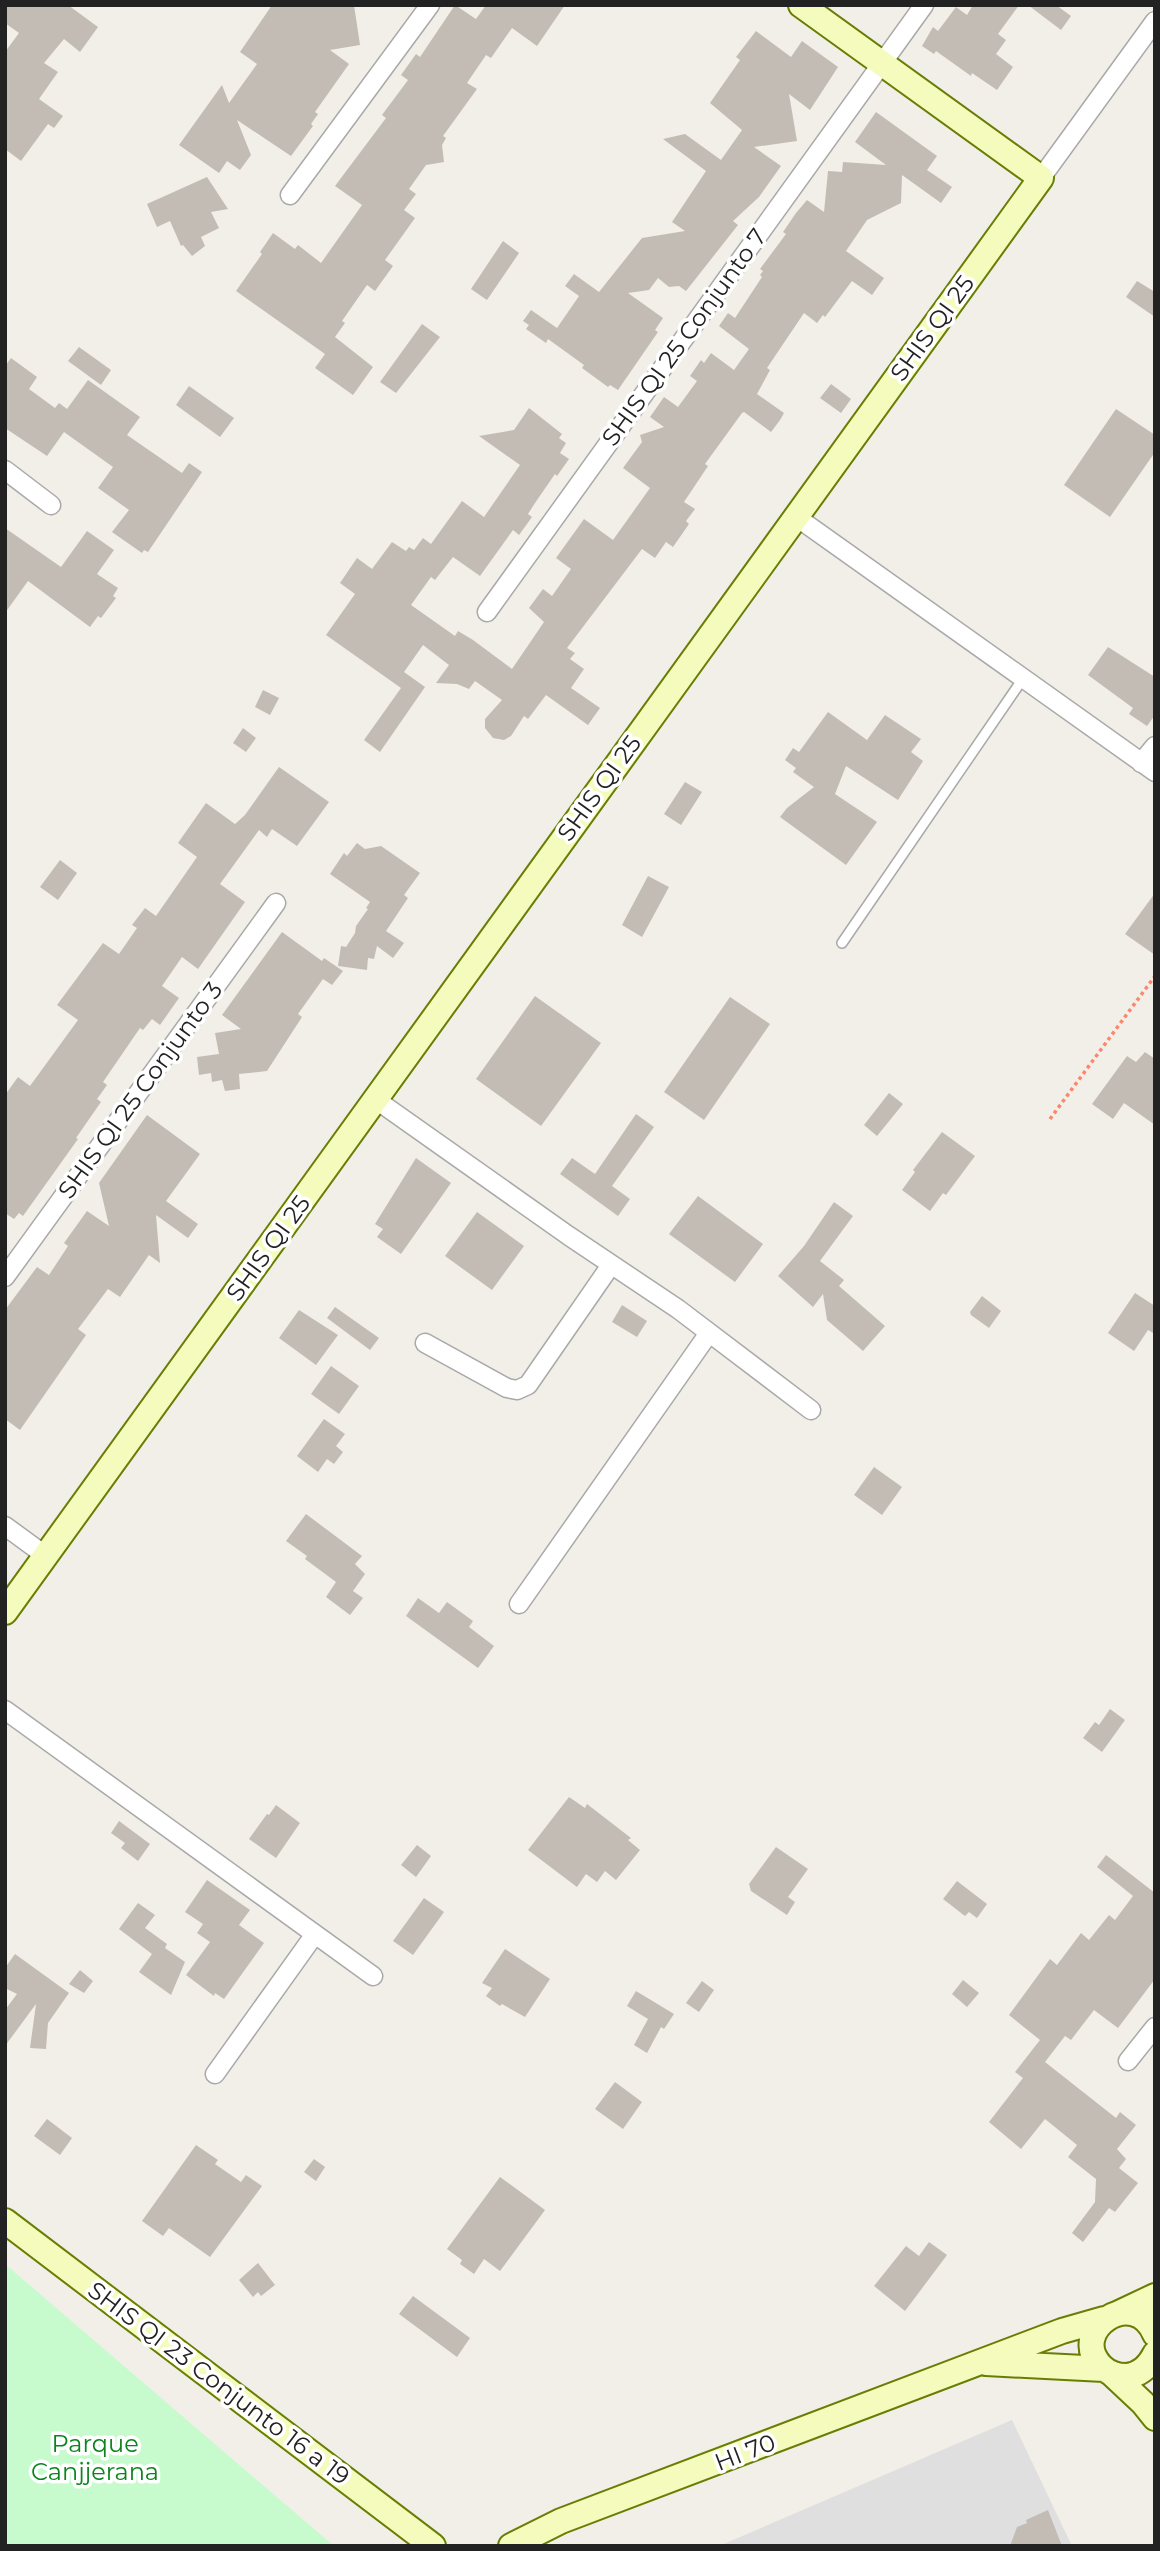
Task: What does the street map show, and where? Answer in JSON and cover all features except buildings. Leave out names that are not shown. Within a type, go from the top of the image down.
[{"type":"street","points":[[290,195],[430,5]]},
{"type":"street","points":[[801,5],[1041,178]]},
{"type":"street","name":"SHIS QI 25 Conjunto 7","points":[[487,612],[924,5]]},
{"type":"street","name":"SHIS QI 25","points":[[5,1612],[1155,21]]},
{"type":"street","points":[[5,470],[51,505]]},
{"type":"street","points":[[795,516],[1148,768],[1155,746]]},
{"type":"street","name":"SHIS QI 25 Conjunto 3","points":[[5,1277],[276,903]]},
{"type":"street","points":[[376,1099],[709,1333],[811,1410]]},
{"type":"street","points":[[425,1343],[507,1388],[517,1390],[528,1385],[611,1265]]},
{"type":"street","points":[[519,1604],[709,1333]]},
{"type":"street","points":[[5,1526],[46,1556]]},
{"type":"street","points":[[5,1710],[373,1976]]},
{"type":"street","points":[[215,2074],[315,1934]]},
{"type":"street","points":[[1128,2061],[1155,2027]]},
{"type":"street","name":"SHIS QI 23 Conjunto 16 a 19","points":[[5,2221],[433,2546]]},
{"type":"street","name":"HI 70","points":[[511,2546],[561,2521],[1062,2331],[1112,2316],[1155,2297]]},
{"type":"street","points":[[1155,2334],[1146,2320],[1138,2315],[1112,2316],[1094,2335],[1092,2344],[1094,2353],[1107,2371],[1143,2403],[1155,2418]]},
{"type":"street","name":"HI 70","points":[[982,2363],[1107,2371],[1122,2376],[1132,2375],[1149,2364],[1155,2356]]},
{"type":"lane","points":[[842,943],[1022,680]]},
{"type":"path","points":[[1050,1119],[1155,976]]},
{"type":"shaded area","points":[[1012,2420],[1072,2546],[719,2546]]},
{"type":"green space","name":"Parque Canjjerana","points":[[5,2264],[334,2546],[5,2546]]}]
